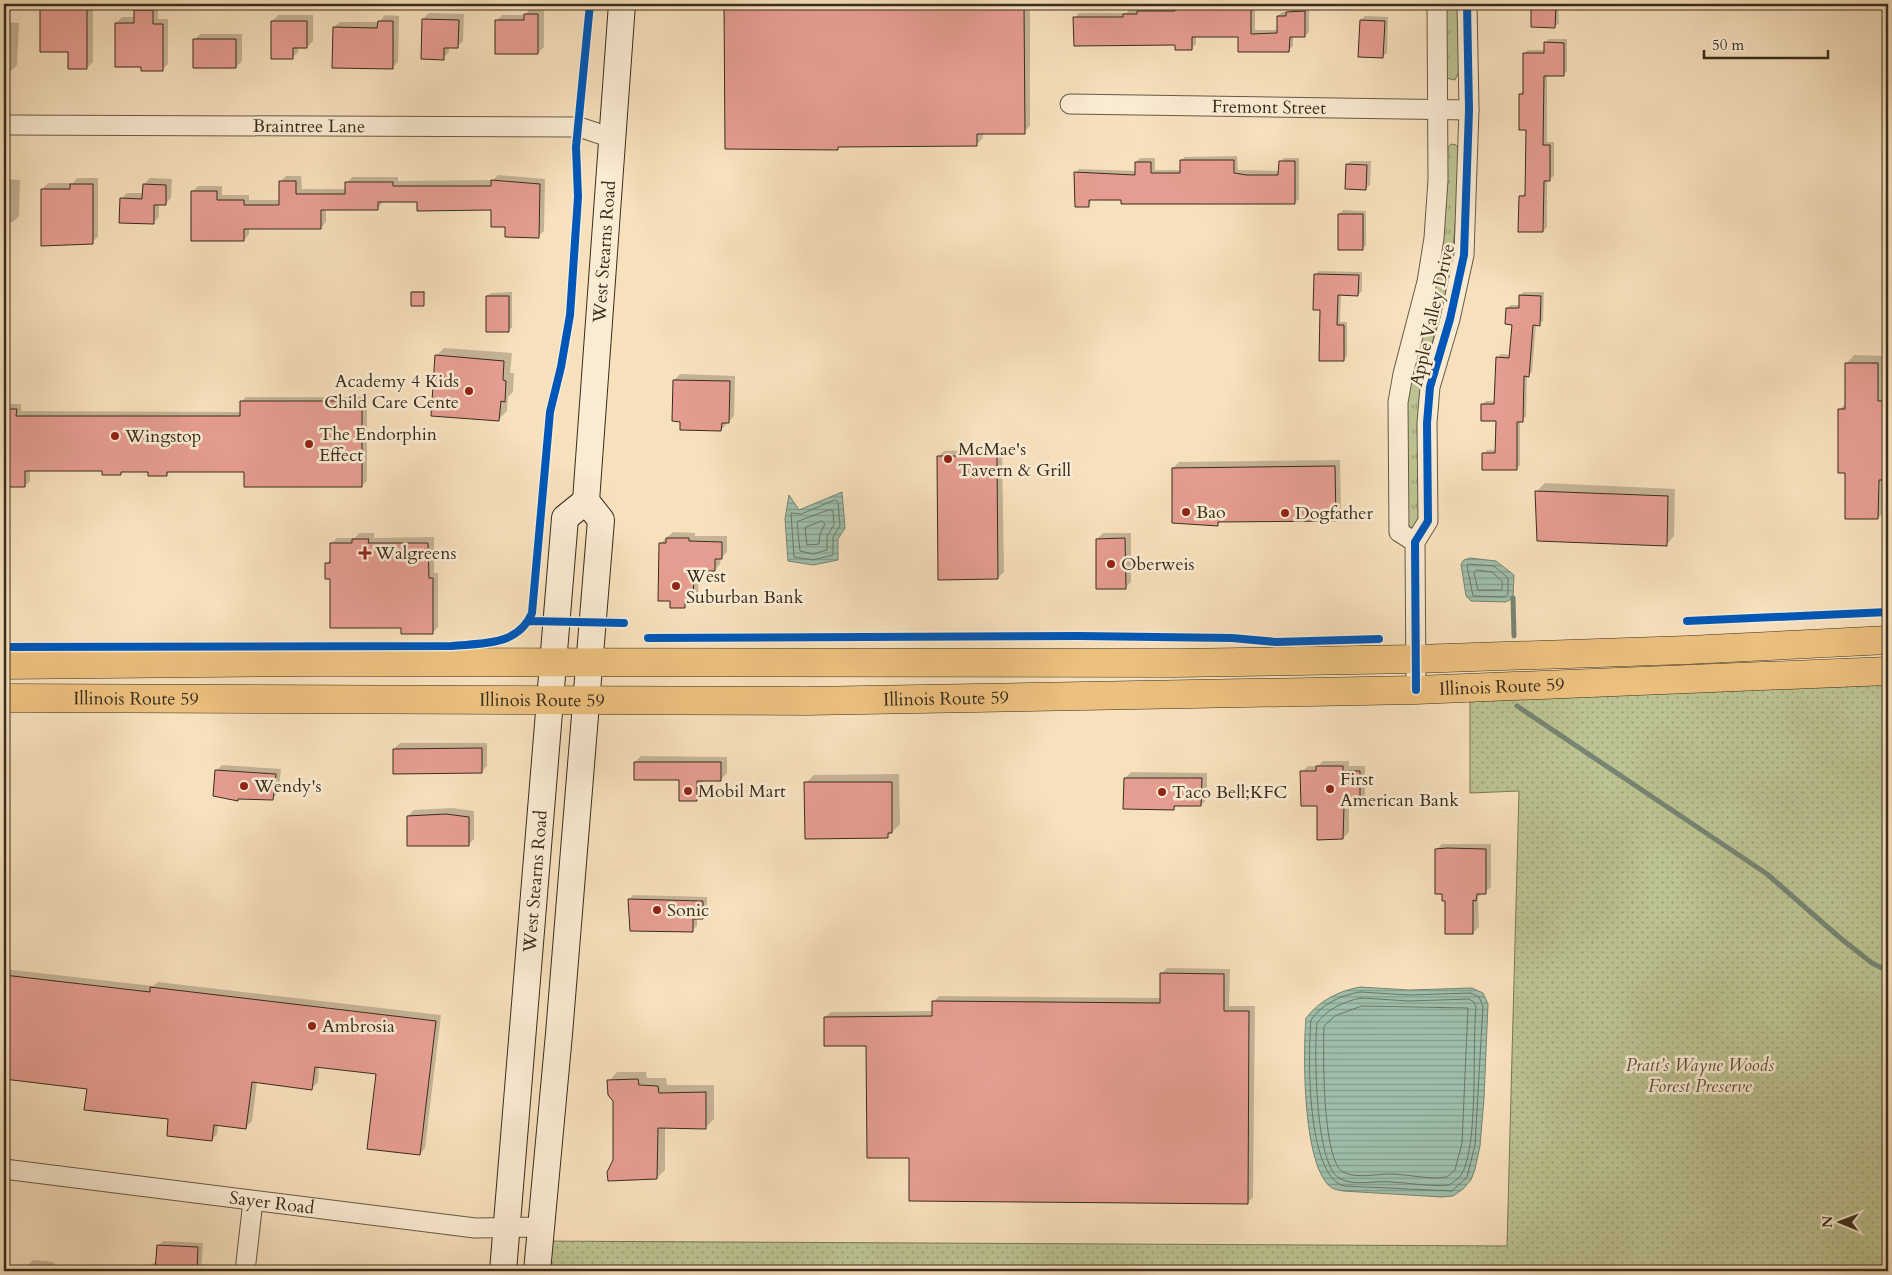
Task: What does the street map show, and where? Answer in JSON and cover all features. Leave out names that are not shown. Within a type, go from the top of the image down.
[{"type":"main road","name":"West Stearns Road","points":[[537,1271],[601,520],[586,501],[622,4]]},
{"type":"main road","name":"West Stearns Road","points":[[504,1271],[548,701],[565,518],[586,501]]},
{"type":"main road","name":"Illinois Route 59","points":[[4,665],[552,662],[1176,663],[1688,650],[1888,640]]},
{"type":"main road","name":"Illinois Route 59","points":[[4,698],[807,701],[1416,690],[1888,671]]},
{"type":"street","name":"Apple Valley Drive","points":[[1437,4],[1439,110],[1438,180],[1434,238],[1427,282],[1402,374],[1398,402],[1399,532],[1415,542],[1428,521],[1427,423],[1430,387],[1450,319],[1464,255],[1469,110],[1467,4]]},
{"type":"street","name":"Fremont Street","points":[[1070,104],[1469,110]]},
{"type":"street","name":"Braintree Lane","points":[[4,125],[579,127],[612,138]]},
{"type":"street","points":[[1415,542],[1416,690]]},
{"type":"street","name":"Sayer Road","points":[[4,1170],[475,1228],[541,1227]]},
{"type":"street","points":[[245,1271],[253,1201]]},
{"type":"green space","points":[[1446,4],[1458,4],[1460,69],[1455,80],[1446,78]]},
{"type":"green space","points":[[1451,144],[1456,145],[1459,150],[1451,265],[1420,397],[1419,527],[1413,531],[1407,526],[1406,414],[1410,384],[1436,278],[1444,225],[1448,147]]},
{"type":"green space","name":"Pratt’s Wayne Woods Forest Preserve","points":[[1888,682],[1888,1271],[528,1271],[528,1241],[1507,1246],[1519,791],[1470,793],[1470,700]]},
{"type":"water","points":[[842,492],[845,528],[838,539],[838,560],[813,565],[788,561],[785,519],[789,495],[799,510]]},
{"type":"water","points":[[1470,558],[1496,561],[1514,575],[1513,598],[1506,602],[1471,601],[1466,596],[1461,564],[1464,560]]},
{"type":"water","points":[[1360,987],[1409,990],[1472,988],[1483,993],[1488,1004],[1480,1146],[1471,1180],[1453,1196],[1343,1191],[1332,1188],[1322,1176],[1315,1158],[1307,1108],[1305,1081],[1306,1018],[1317,1006],[1330,997]]},
{"type":"building","points":[[724,4],[1024,4],[1025,134],[977,134],[977,146],[838,147],[838,150],[725,149]]},
{"type":"building","points":[[1230,4],[1251,4],[1251,34],[1277,33],[1277,16],[1286,16],[1286,12],[1305,11],[1305,37],[1290,37],[1289,52],[1238,52],[1238,37],[1192,37],[1192,50],[1175,50],[1175,45],[1074,46],[1073,17],[1123,17],[1123,14],[1137,14],[1137,11],[1175,11],[1175,8],[1230,8]]},
{"type":"building","points":[[1531,4],[1556,4],[1555,28],[1531,27]]},
{"type":"building","points":[[40,8],[87,8],[87,69],[68,69],[68,52],[40,52]]},
{"type":"building","points":[[134,10],[153,10],[153,24],[163,24],[163,71],[141,71],[141,67],[115,67],[115,23],[134,23]]},
{"type":"building","points":[[524,14],[538,14],[538,54],[495,54],[495,20],[524,20]]},
{"type":"building","points":[[422,19],[459,20],[458,48],[444,48],[444,60],[421,59]]},
{"type":"building","points":[[1360,20],[1385,21],[1383,58],[1358,57]]},
{"type":"building","points":[[271,21],[307,21],[307,48],[293,48],[293,59],[271,59]]},
{"type":"building","points":[[378,21],[393,21],[393,69],[332,68],[333,27],[377,28]]},
{"type":"building","points":[[193,39],[236,39],[236,68],[193,68]]},
{"type":"building","points":[[1544,42],[1564,43],[1564,76],[1544,76],[1543,145],[1550,145],[1550,181],[1544,181],[1543,232],[1518,232],[1519,196],[1525,196],[1526,130],[1519,130],[1519,94],[1523,94],[1523,53],[1544,53]]},
{"type":"building","points":[[1180,160],[1234,160],[1234,173],[1247,175],[1278,175],[1279,161],[1295,161],[1295,204],[1121,204],[1121,200],[1089,200],[1089,207],[1075,207],[1074,172],[1135,175],[1135,162],[1151,162],[1151,173],[1180,173]]},
{"type":"building","points":[[1346,164],[1367,165],[1366,190],[1345,189]]},
{"type":"building","points":[[491,180],[540,184],[539,238],[505,237],[505,227],[491,227],[491,210],[417,211],[417,202],[378,202],[378,210],[321,210],[321,229],[244,229],[244,241],[191,241],[191,191],[217,191],[217,200],[244,200],[244,205],[279,205],[279,181],[296,181],[296,194],[345,194],[345,182],[393,182],[393,186],[491,186]]},
{"type":"building","points":[[70,184],[93,184],[93,244],[41,246],[41,189],[70,189]]},
{"type":"building","points":[[143,184],[166,185],[166,205],[154,205],[154,224],[119,223],[120,198],[142,199]]},
{"type":"building","points":[[1338,214],[1363,214],[1363,250],[1338,250]]},
{"type":"building","points":[[1314,274],[1359,275],[1358,296],[1338,295],[1337,325],[1344,325],[1344,361],[1319,361],[1320,310],[1313,310]]},
{"type":"building","points":[[411,292],[424,292],[424,306],[411,306]]},
{"type":"building","points":[[1519,295],[1541,296],[1540,326],[1533,325],[1529,377],[1524,376],[1523,422],[1517,422],[1517,470],[1482,470],[1482,453],[1495,453],[1496,421],[1481,421],[1481,404],[1494,404],[1496,357],[1509,358],[1512,325],[1505,324],[1506,308],[1519,308]]},
{"type":"building","points":[[486,296],[509,296],[509,332],[486,332]]},
{"type":"building","name":"Academy 4 Kids Child Care Cente","points":[[435,355],[504,361],[503,380],[506,381],[505,402],[501,401],[499,421],[431,416]]},
{"type":"building","points":[[1845,363],[1878,363],[1878,401],[1888,401],[1888,480],[1879,480],[1878,519],[1845,519],[1845,473],[1838,473],[1838,409],[1845,409]]},
{"type":"building","points":[[673,380],[730,381],[729,423],[722,423],[721,431],[680,430],[680,422],[672,421]]},
{"type":"building","points":[[240,401],[362,401],[362,487],[244,487],[244,472],[167,472],[167,476],[148,476],[148,472],[121,472],[121,475],[102,475],[102,471],[25,471],[25,487],[4,487],[4,409],[17,409],[16,416],[240,416]]},
{"type":"building","points":[[937,456],[997,456],[998,579],[938,580]]},
{"type":"building","points":[[1335,466],[1336,521],[1218,522],[1218,526],[1172,523],[1172,468]]},
{"type":"building","points":[[1535,491],[1668,496],[1667,546],[1537,541]]},
{"type":"building","name":"West Suburban Bank","points":[[666,538],[689,538],[689,541],[722,542],[722,559],[715,559],[715,571],[694,571],[693,602],[685,601],[685,608],[670,608],[670,601],[658,601],[659,543],[666,543]]},
{"type":"building","name":"Oberweis","points":[[1125,538],[1126,589],[1096,589],[1096,539]]},
{"type":"building","name":"Walgreens","points":[[352,539],[369,539],[368,543],[428,543],[429,578],[433,578],[433,634],[401,634],[401,628],[330,628],[330,579],[325,579],[325,563],[330,563],[330,543],[352,543]]},
{"type":"building","points":[[482,748],[482,773],[393,774],[393,749]]},
{"type":"building","points":[[634,762],[721,762],[721,781],[697,781],[697,801],[679,801],[679,780],[634,780]]},
{"type":"building","name":"First American Bank","points":[[1316,766],[1343,766],[1343,771],[1360,771],[1360,806],[1344,806],[1343,839],[1317,840],[1317,806],[1301,806],[1300,771],[1316,771]]},
{"type":"building","name":"Wendy's","points":[[215,770],[276,774],[273,800],[238,799],[238,801],[213,796]]},
{"type":"building","name":"Taco Bell;KFC","points":[[1124,778],[1202,778],[1201,806],[1174,806],[1174,810],[1123,809]]},
{"type":"building","points":[[804,782],[892,782],[892,833],[888,833],[888,838],[805,839]]},
{"type":"building","points":[[446,814],[469,817],[469,846],[407,846],[407,816]]},
{"type":"building","points":[[1435,849],[1486,849],[1486,894],[1477,894],[1476,901],[1473,900],[1473,934],[1445,934],[1445,901],[1442,901],[1442,894],[1435,894]]},
{"type":"building","points":[[628,899],[703,901],[703,919],[693,919],[693,932],[630,931]]},
{"type":"building","points":[[1160,973],[1224,974],[1224,1011],[1249,1011],[1248,1204],[909,1201],[909,1158],[867,1158],[866,1046],[824,1046],[824,1017],[932,1016],[932,1001],[1160,1003]]},
{"type":"building","points":[[4,975],[150,992],[150,987],[436,1021],[420,1155],[367,1149],[376,1074],[315,1067],[312,1090],[252,1082],[246,1129],[214,1125],[212,1141],[167,1136],[168,1119],[84,1110],[87,1089],[4,1079]]},
{"type":"building","points":[[638,1079],[639,1085],[658,1086],[659,1093],[706,1092],[706,1129],[658,1128],[657,1179],[608,1181],[607,1172],[613,1160],[613,1101],[608,1095],[607,1080]]},
{"type":"building","points":[[157,1245],[198,1247],[197,1271],[155,1271]]},
{"type":"waterway","points":[[1513,598],[1514,636]]},
{"type":"waterway","points":[[1517,706],[1767,874],[1839,937],[1872,963],[1888,971]]},
{"type":"cycle path","points":[[4,647],[452,646],[498,641],[518,632],[526,624],[532,613],[550,412],[561,367],[570,315],[578,197],[576,147],[590,4]]},
{"type":"cycle path","points":[[1416,690],[1415,542],[1428,521],[1427,423],[1430,387],[1450,319],[1464,255],[1469,110],[1467,4]]},
{"type":"cycle path","points":[[1687,621],[1888,612]]},
{"type":"cycle path","points":[[529,621],[624,623]]},
{"type":"cycle path","points":[[648,638],[1079,636],[1232,638],[1276,642],[1379,639]]},
{"type":"place","name":"Academy 4 Kids Child Care Cente","points":[[469,391]]},
{"type":"place","name":"Wingstop","points":[[115,436]]},
{"type":"place","name":"The Endorphin Effect","points":[[309,444]]},
{"type":"place","name":"McMae's Tavern & Grill","points":[[948,459]]},
{"type":"place","name":"Bao","points":[[1186,512]]},
{"type":"place","name":"Dogfather","points":[[1285,513]]},
{"type":"place","name":"Walgreens","points":[[365,553]]},
{"type":"place","name":"Oberweis","points":[[1111,564]]},
{"type":"place","name":"West Suburban Bank","points":[[676,586]]},
{"type":"place","name":"Wendy's","points":[[244,786]]},
{"type":"place","name":"First American Bank","points":[[1330,789]]},
{"type":"place","name":"Mobil Mart","points":[[688,791]]},
{"type":"place","name":"Taco Bell;KFC","points":[[1162,792]]},
{"type":"place","name":"Sonic","points":[[657,910]]},
{"type":"place","name":"Ambrosia","points":[[312,1026]]}]
